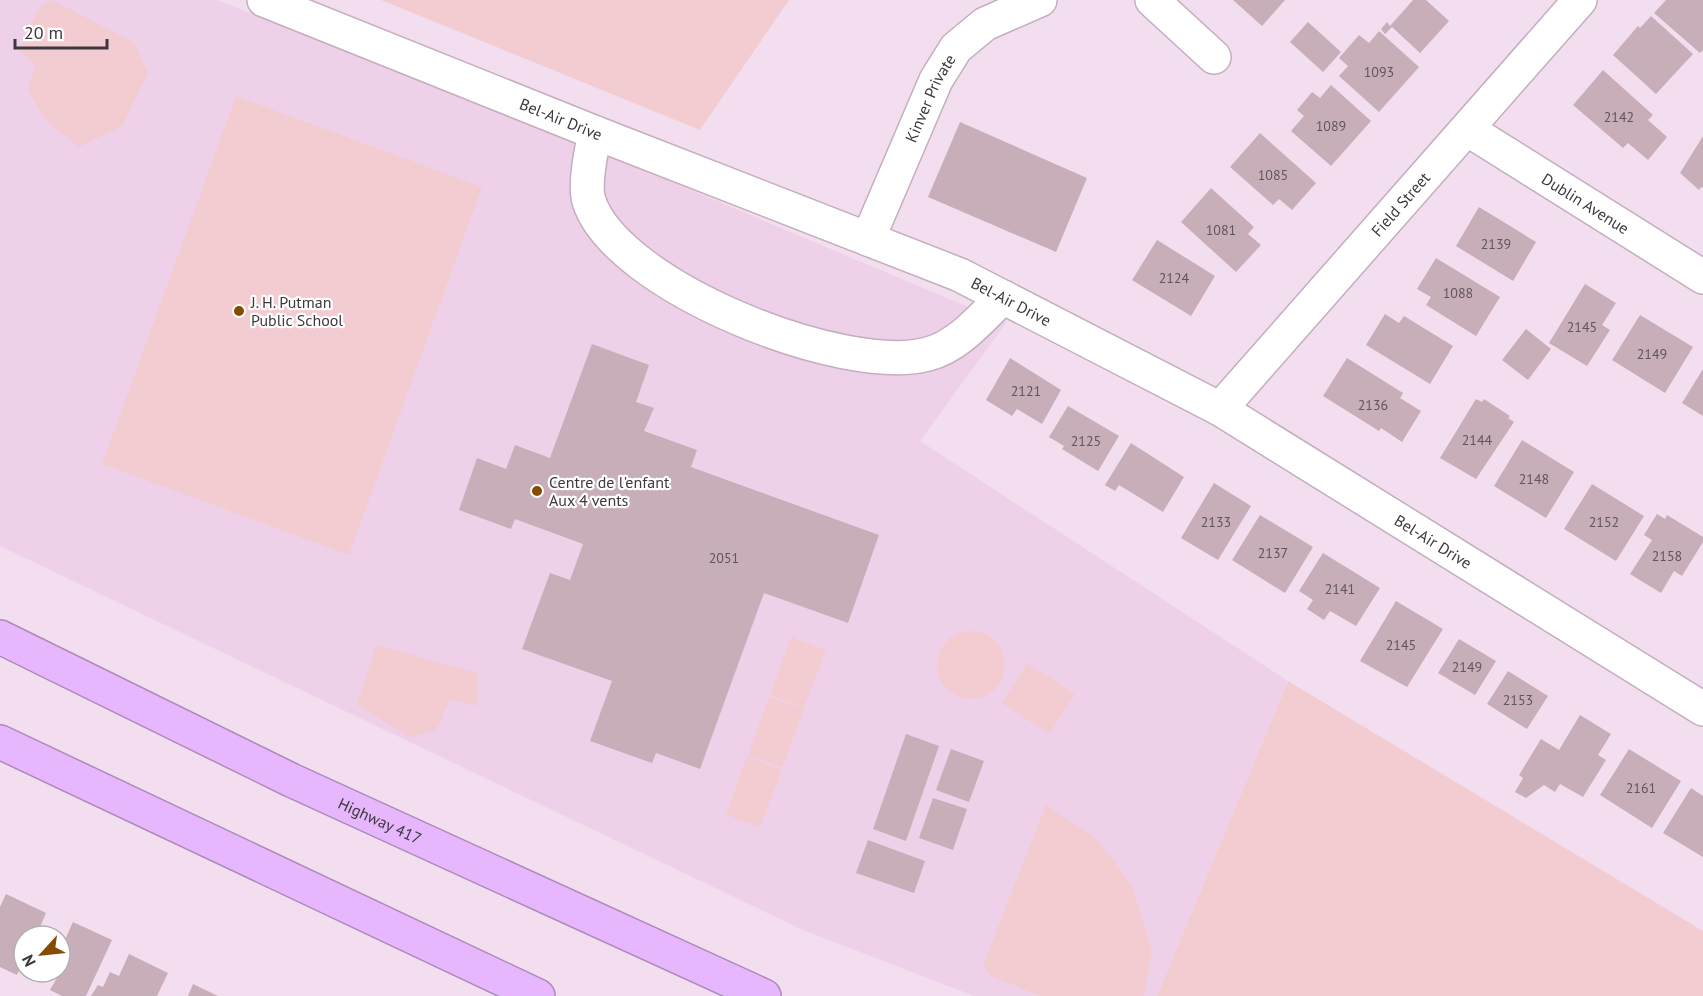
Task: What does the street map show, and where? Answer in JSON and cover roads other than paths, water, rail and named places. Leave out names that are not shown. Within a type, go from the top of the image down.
[{"type":"highway","name":"Highway 417","points":[[0,637],[291,780],[764,996]]},
{"type":"highway","points":[[0,742],[538,996]]},
{"type":"street","name":"Bel-Air Drive","points":[[264,0],[960,275],[1220,410],[1703,709]]},
{"type":"street","name":"Kinver Private","points":[[868,239],[936,80],[956,48],[985,24],[1040,0]]},
{"type":"street","points":[[1152,0],[1214,57]]},
{"type":"street","name":"Field Street","points":[[1220,410],[1580,0]]},
{"type":"street","name":"Dublin Avenue","points":[[1467,129],[1703,276]]},
{"type":"street","points":[[596,133],[591,147],[588,200],[606,231],[634,258],[692,296],[757,327],[819,348],[894,358],[906,357],[929,354],[957,341],[1003,297]]},
{"type":"place","name":"J. H. Putman Public School","points":[[239,311]]},
{"type":"place","name":"Centre de l'enfant Aux 4 vents","points":[[537,491]]}]
